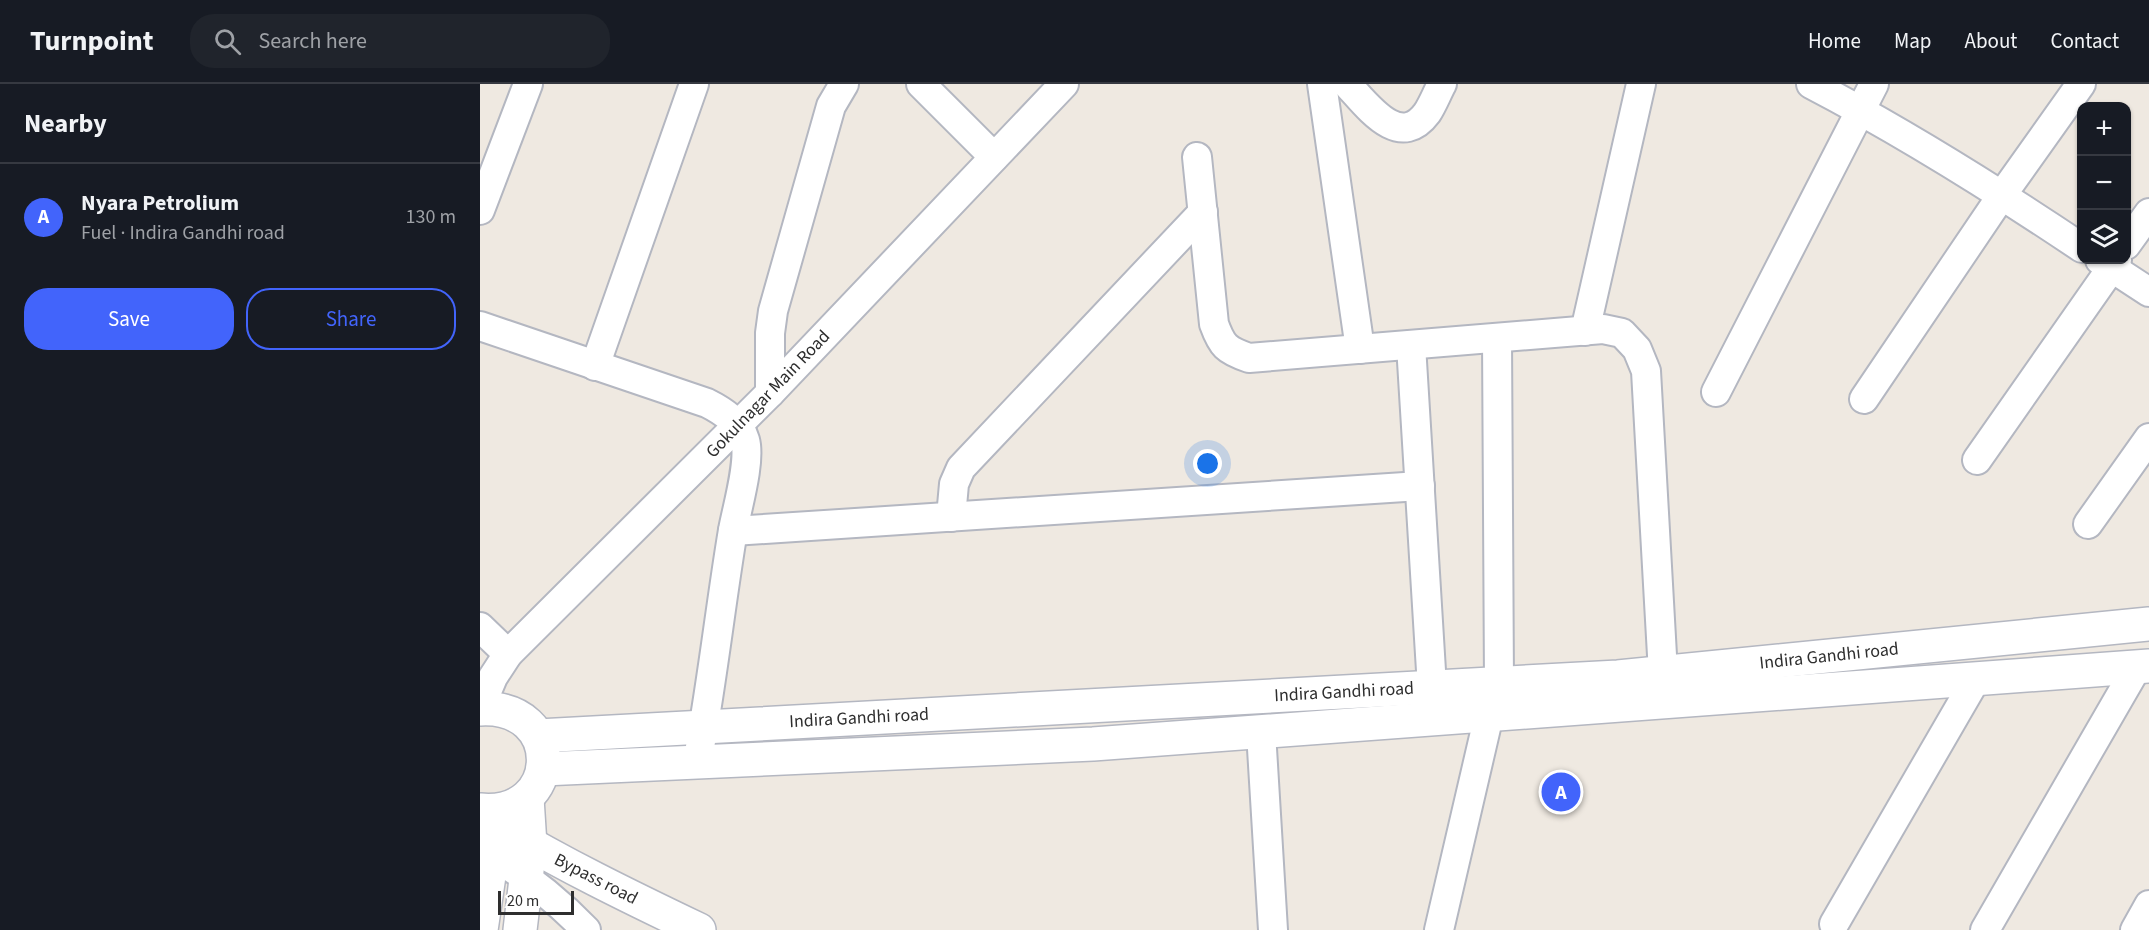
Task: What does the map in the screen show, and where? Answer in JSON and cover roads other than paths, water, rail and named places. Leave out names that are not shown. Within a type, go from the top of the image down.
[{"type":"main road","name":"Indira Gandhi road","points":[[538,736],[1664,673],[2149,624]]},
{"type":"main road","name":"Indira Gandhi road","points":[[543,769],[1093,744],[2143,666]]},
{"type":"main road","points":[[480,708],[497,708],[513,712],[527,722],[538,736],[543,752],[543,769],[537,785],[527,798],[512,807],[490,815],[492,855],[481,930]]},
{"type":"main road","points":[[519,930],[530,845],[527,798]]},
{"type":"main road","name":"Bypass road","points":[[490,815],[530,845],[699,930]]},
{"type":"street","points":[[480,210],[528,84]]},
{"type":"street","points":[[595,366],[694,84]]},
{"type":"street","points":[[770,393],[770,333],[773,311],[831,106],[844,84]]},
{"type":"street","points":[[921,84],[994,157]]},
{"type":"street","name":"Gokulnagar Main Road","points":[[480,708],[493,677],[508,654],[738,426],[1064,84]]},
{"type":"street","points":[[1322,84],[1360,349]]},
{"type":"street","points":[[1347,84],[1385,123],[1398,128],[1413,125],[1426,114],[1442,84]]},
{"type":"street","points":[[1586,331],[1641,84]]},
{"type":"street","points":[[1811,84],[1860,109],[2002,195],[2077,245]]},
{"type":"street","points":[[1716,392],[1874,84]]},
{"type":"street","points":[[1864,399],[2002,195],[2081,84]]},
{"type":"street","points":[[1197,157],[1214,324],[1221,343],[1232,352],[1249,358],[1603,329],[1622,333],[1637,349],[1646,371],[1664,673]]},
{"type":"street","points":[[951,517],[954,484],[961,468],[1203,212]]},
{"type":"street","points":[[2131,236],[2149,213]]},
{"type":"street","points":[[1977,460],[2110,264]]},
{"type":"street","points":[[2120,264],[2149,292]]},
{"type":"street","points":[[480,326],[707,403],[724,412],[738,426],[745,441],[746,458],[698,761]]},
{"type":"street","points":[[1497,338],[1499,684]]},
{"type":"street","points":[[1411,345],[1432,687]]},
{"type":"street","points":[[2088,524],[2149,438]]},
{"type":"street","points":[[733,531],[1420,486]]},
{"type":"street","points":[[480,627],[508,654]]},
{"type":"street","points":[[1985,930],[2143,666]]},
{"type":"street","points":[[1834,924],[1976,679]]},
{"type":"street","points":[[1438,930],[1489,715]]},
{"type":"street","points":[[1261,732],[1273,930]]},
{"type":"street","points":[[492,855],[527,877],[566,909],[586,930]]},
{"type":"street","points":[[2135,930],[2149,905]]},
{"type":"place","name":"Nyara Petrolium","points":[[1561,792]]}]
